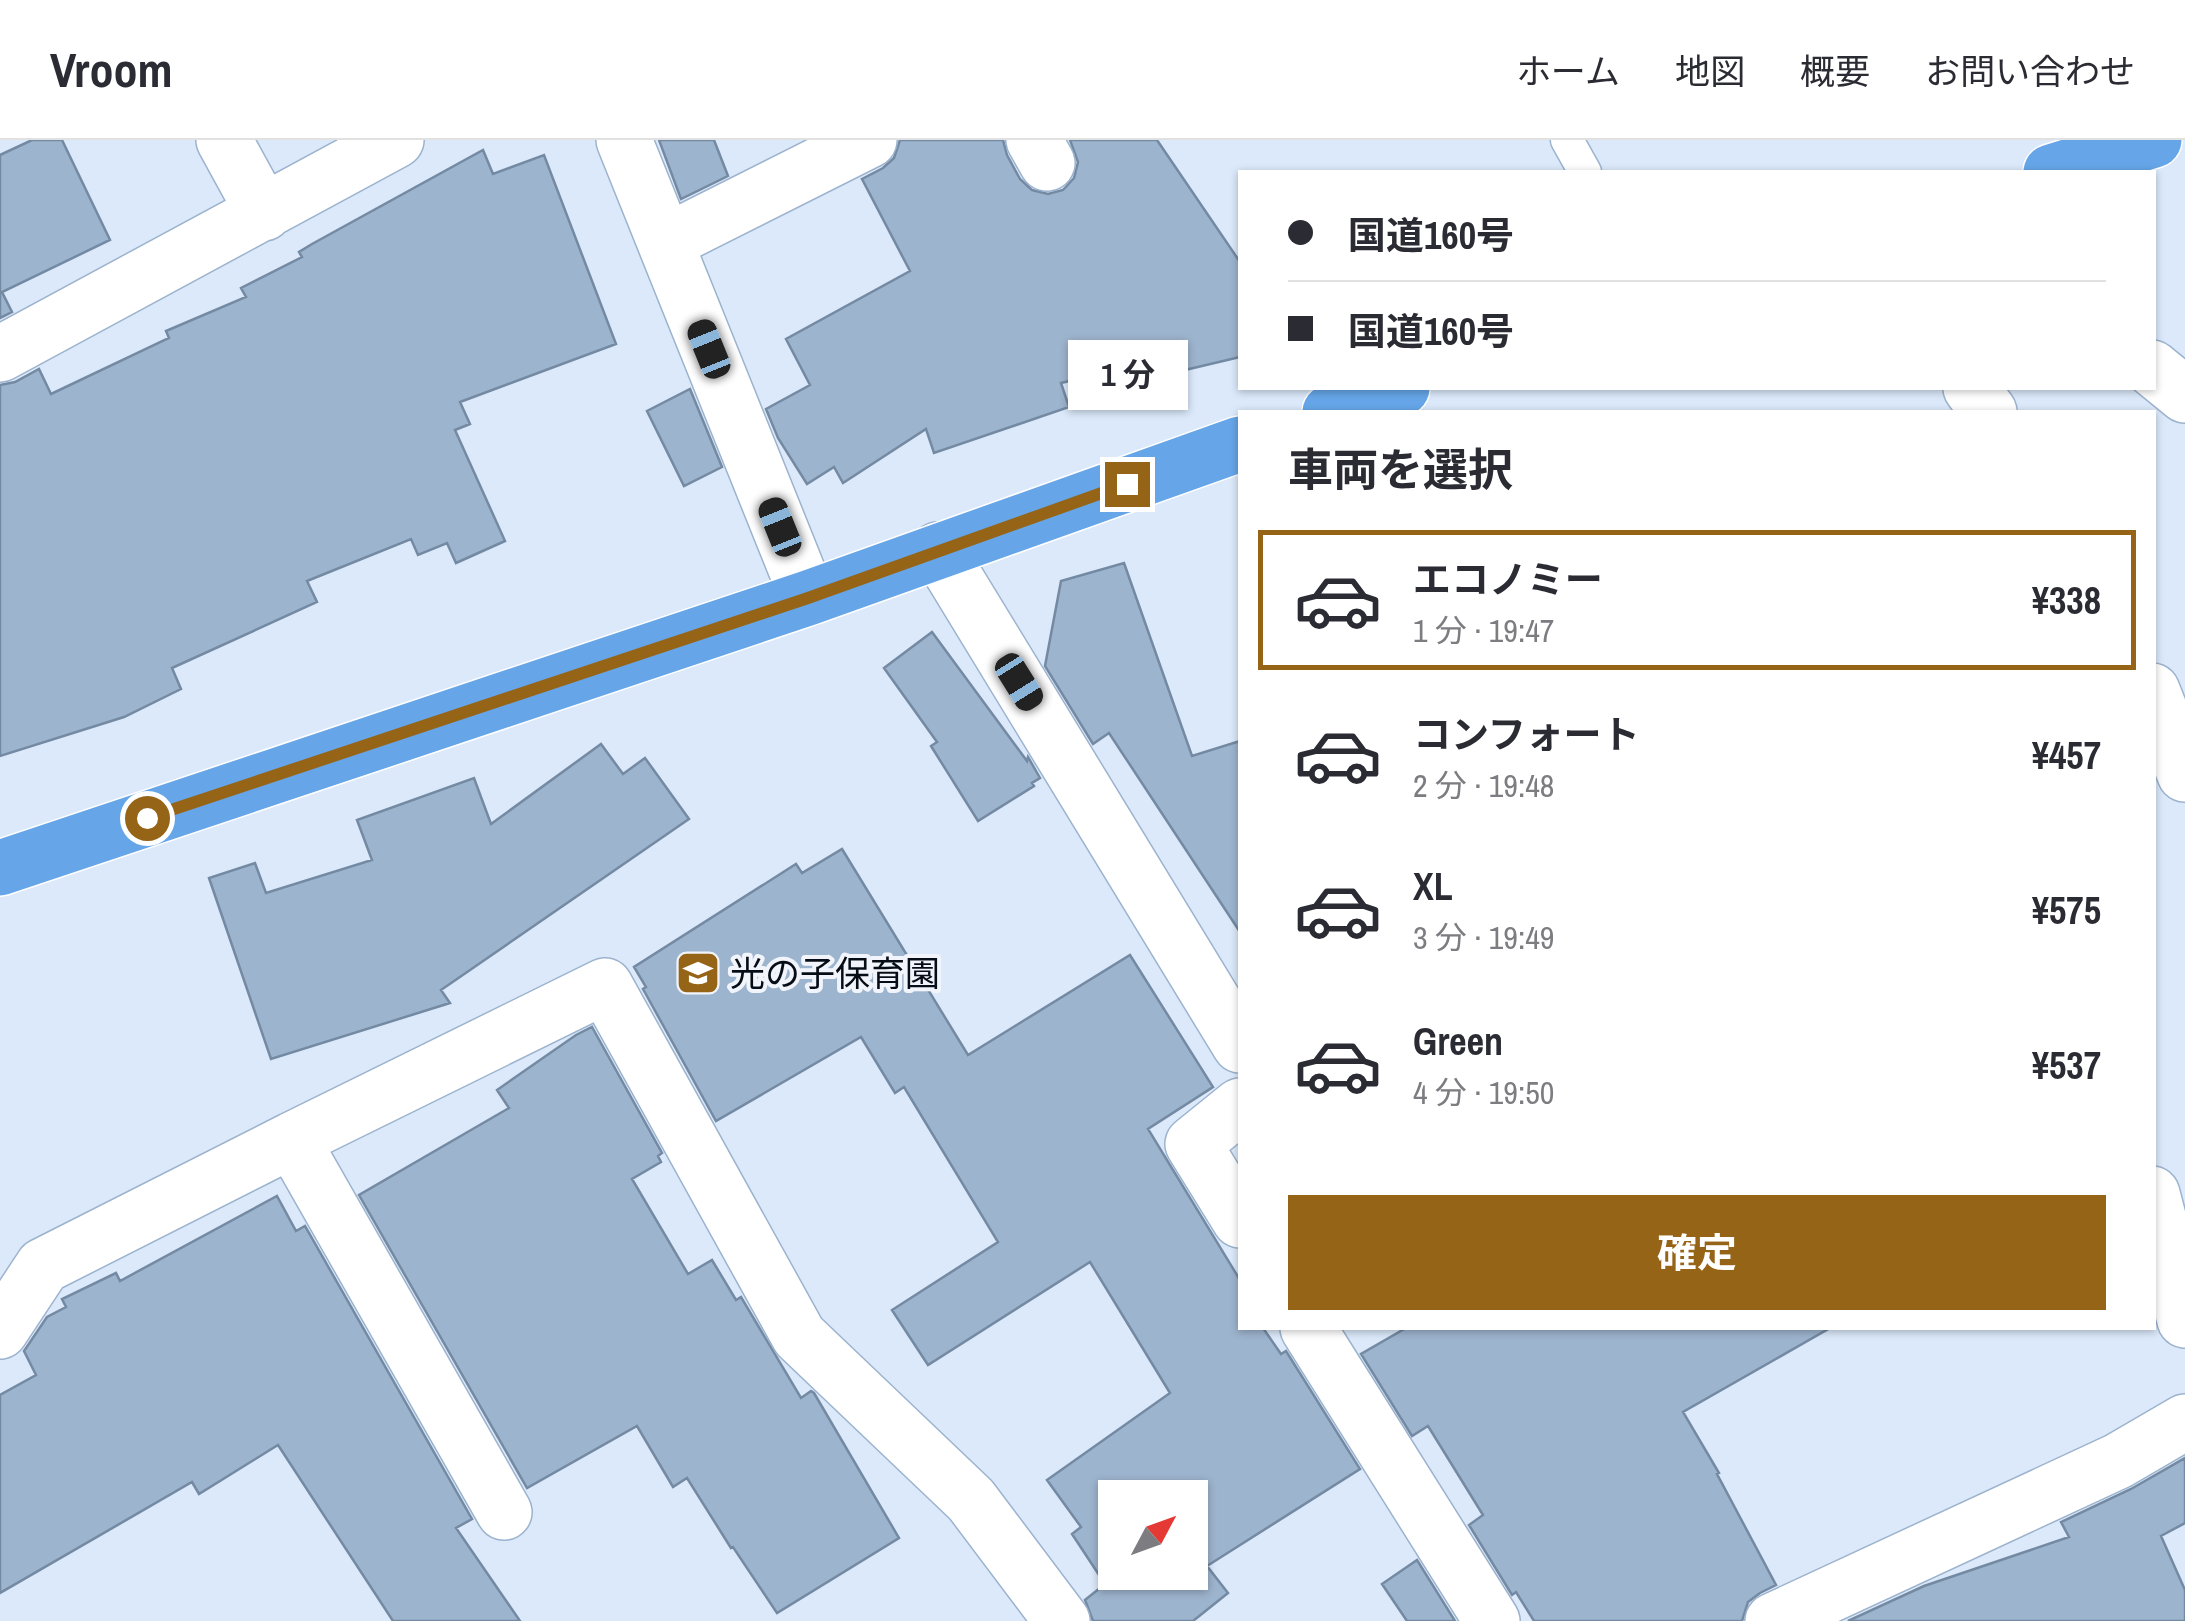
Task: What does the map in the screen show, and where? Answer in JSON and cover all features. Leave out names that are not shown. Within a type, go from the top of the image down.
[{"type":"highway","points":[[2057,170],[2154,140]]},
{"type":"highway","points":[[1336,410],[1396,390]]},
{"type":"highway","points":[[0,868],[808,598],[1238,445]]},
{"type":"street","points":[[224,140],[264,213]]},
{"type":"street","points":[[0,354],[396,140]]},
{"type":"street","points":[[624,140],[808,598]]},
{"type":"street","points":[[666,242],[870,140]]},
{"type":"street","points":[[2156,371],[2185,395]]},
{"type":"street","points":[[938,550],[1238,1041]]},
{"type":"street","points":[[2156,701],[2185,774]]},
{"type":"street","points":[[0,1331],[43,1266],[605,986],[799,1336],[972,1500],[1062,1621]]},
{"type":"street","points":[[1238,1108],[1193,1144],[1238,1217]]},
{"type":"street","points":[[292,1140],[504,1512]]},
{"type":"street","points":[[2156,1209],[2185,1320]]},
{"type":"street","points":[[1325,1333],[1492,1621]]},
{"type":"street","points":[[1773,1621],[2118,1462],[2185,1422]]},
{"type":"lane","points":[[1567,140],[1584,170]]},
{"type":"building","points":[[32,140],[62,140],[110,240],[2,292],[12,312],[0,318],[0,155]]},
{"type":"building","points":[[659,140],[714,140],[728,176],[681,199]]},
{"type":"building","points":[[900,140],[1003,140],[1020,179],[1032,190],[1048,194],[1063,190],[1074,178],[1078,162],[1070,140],[1157,140],[1238,259],[1238,357],[1164,375],[1160,360],[1061,383],[1069,407],[934,453],[926,429],[843,483],[834,467],[807,484],[778,438],[766,409],[810,385],[786,339],[910,271],[862,179],[894,158]]},
{"type":"building","points":[[483,150],[493,174],[544,155],[616,344],[460,402],[470,424],[455,430],[505,541],[456,563],[447,543],[418,555],[411,539],[307,581],[317,602],[172,668],[181,689],[124,717],[0,756],[0,385],[39,369],[51,394],[169,338],[166,331],[246,297],[241,288],[302,257],[299,252]]},
{"type":"building","points":[[690,389],[722,467],[684,486],[647,411]]},
{"type":"building","points":[[1124,563],[1192,756],[1238,742],[1238,929],[1109,733],[1093,744],[1045,666],[1061,581]]},
{"type":"building","points":[[932,632],[1040,778],[1032,783],[1034,786],[978,821],[931,746],[937,742],[884,668]]},
{"type":"building","points":[[601,744],[623,774],[645,758],[689,819],[441,990],[450,1003],[271,1059],[209,878],[255,863],[266,893],[372,860],[357,820],[474,778],[491,824]]},
{"type":"building","points":[[842,849],[968,1055],[1130,955],[1213,1087],[1148,1129],[1238,1277],[1238,1330],[1264,1330],[1281,1354],[1286,1351],[1360,1469],[1208,1565],[1208,1480],[1098,1480],[1098,1573],[1072,1534],[1081,1527],[1047,1480],[1170,1393],[1090,1262],[928,1365],[892,1310],[998,1242],[904,1087],[895,1093],[861,1037],[716,1121],[634,967],[796,864],[802,873]]},
{"type":"building","points":[[592,1027],[662,1153],[658,1156],[661,1162],[632,1179],[688,1274],[712,1260],[736,1300],[741,1297],[801,1398],[814,1393],[899,1538],[777,1613],[687,1478],[673,1487],[637,1426],[527,1488],[359,1195],[509,1108],[497,1090]]},
{"type":"building","points":[[277,1196],[296,1231],[305,1226],[472,1519],[456,1528],[520,1621],[393,1621],[278,1445],[199,1494],[192,1482],[0,1593],[0,1395],[36,1375],[24,1351],[47,1317],[66,1307],[62,1299],[116,1273],[120,1281]]},
{"type":"building","points":[[1403,1330],[1826,1330],[1683,1412],[1776,1585],[1748,1602],[1742,1621],[1534,1621],[1516,1592],[1512,1595],[1469,1525],[1483,1515],[1428,1426],[1412,1436],[1361,1354]]},
{"type":"building","points":[[2185,1458],[2185,1523],[2161,1536],[2185,1590],[2185,1621],[1848,1621],[1924,1586],[2069,1537],[2061,1522]]},
{"type":"building","points":[[1417,1560],[1455,1621],[1407,1621],[1382,1584]]},
{"type":"building","points":[[1208,1567],[1228,1593],[1193,1621],[1093,1621],[1085,1600],[1098,1590],[1208,1590]]},
{"type":"place","name":"光の子保育園","points":[[698,973]]},
{"type":"route","points":[[147,818],[808,598],[1127,484]]}]
